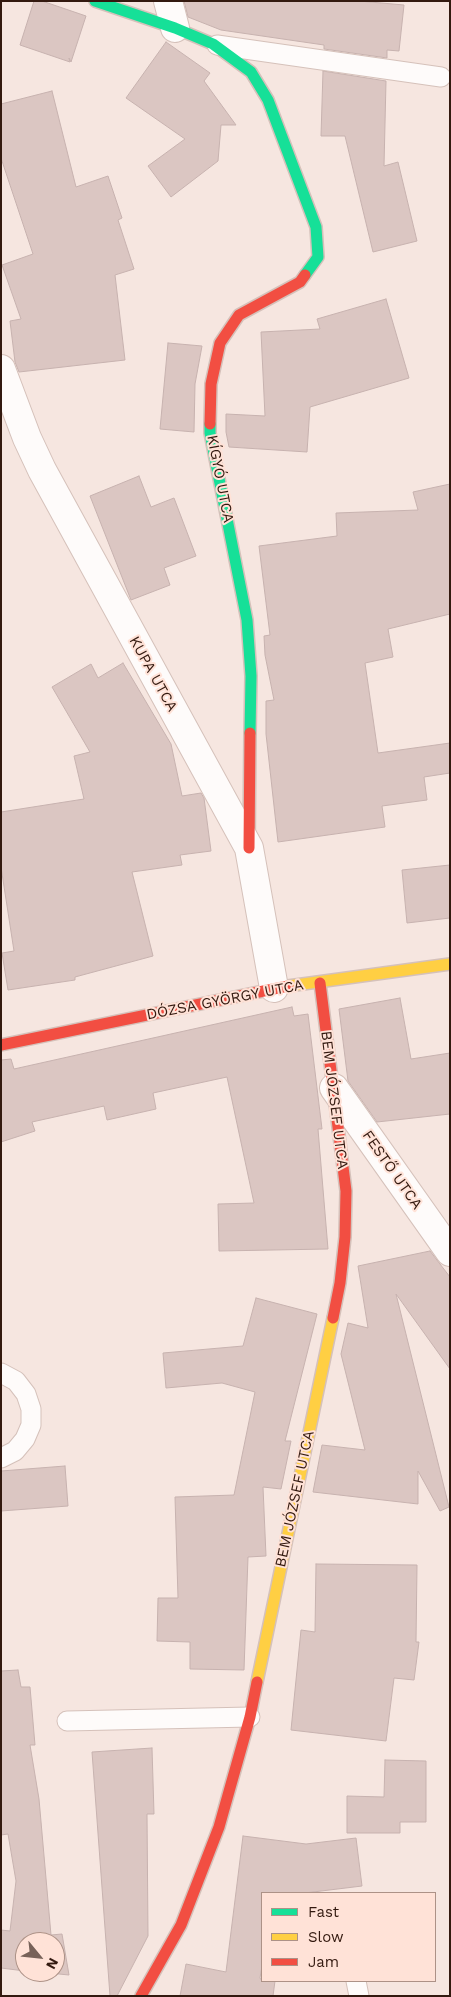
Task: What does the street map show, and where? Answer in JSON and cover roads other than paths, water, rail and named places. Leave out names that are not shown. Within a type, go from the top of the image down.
[{"type":"street","name":"KÍGYÓ UTCA","points":[[95,1],[175,28],[213,44],[250,72],[268,100],[316,227],[318,257],[300,282],[239,315],[220,343],[211,384],[210,433],[247,620],[251,676],[249,848]]},
{"type":"street","points":[[168,1],[175,28]]},
{"type":"street","name":"KUPA UTCA","points":[[1,369],[26,438],[42,470],[249,848],[274,988]]},
{"type":"street","name":"DÓZSA GYÖRGY UTCA","points":[[1,1045],[274,988],[450,964]]},
{"type":"street","name":"BEM JÓZSEF UTCA","points":[[141,1996],[181,1925],[219,1827],[250,1718],[341,1270],[345,1237],[346,1191],[320,983]]},
{"type":"street","name":"FESTŐ UTCA","points":[[334,1088],[450,1252]]},
{"type":"lane","points":[[213,44],[441,77]]},
{"type":"lane","points":[[1,1373],[16,1381],[26,1394],[31,1409],[31,1425],[25,1439],[15,1451],[1,1458]]},
{"type":"lane","points":[[67,1721],[250,1718]]},
{"type":"lane","points":[[356,1982],[359,1996]]}]
